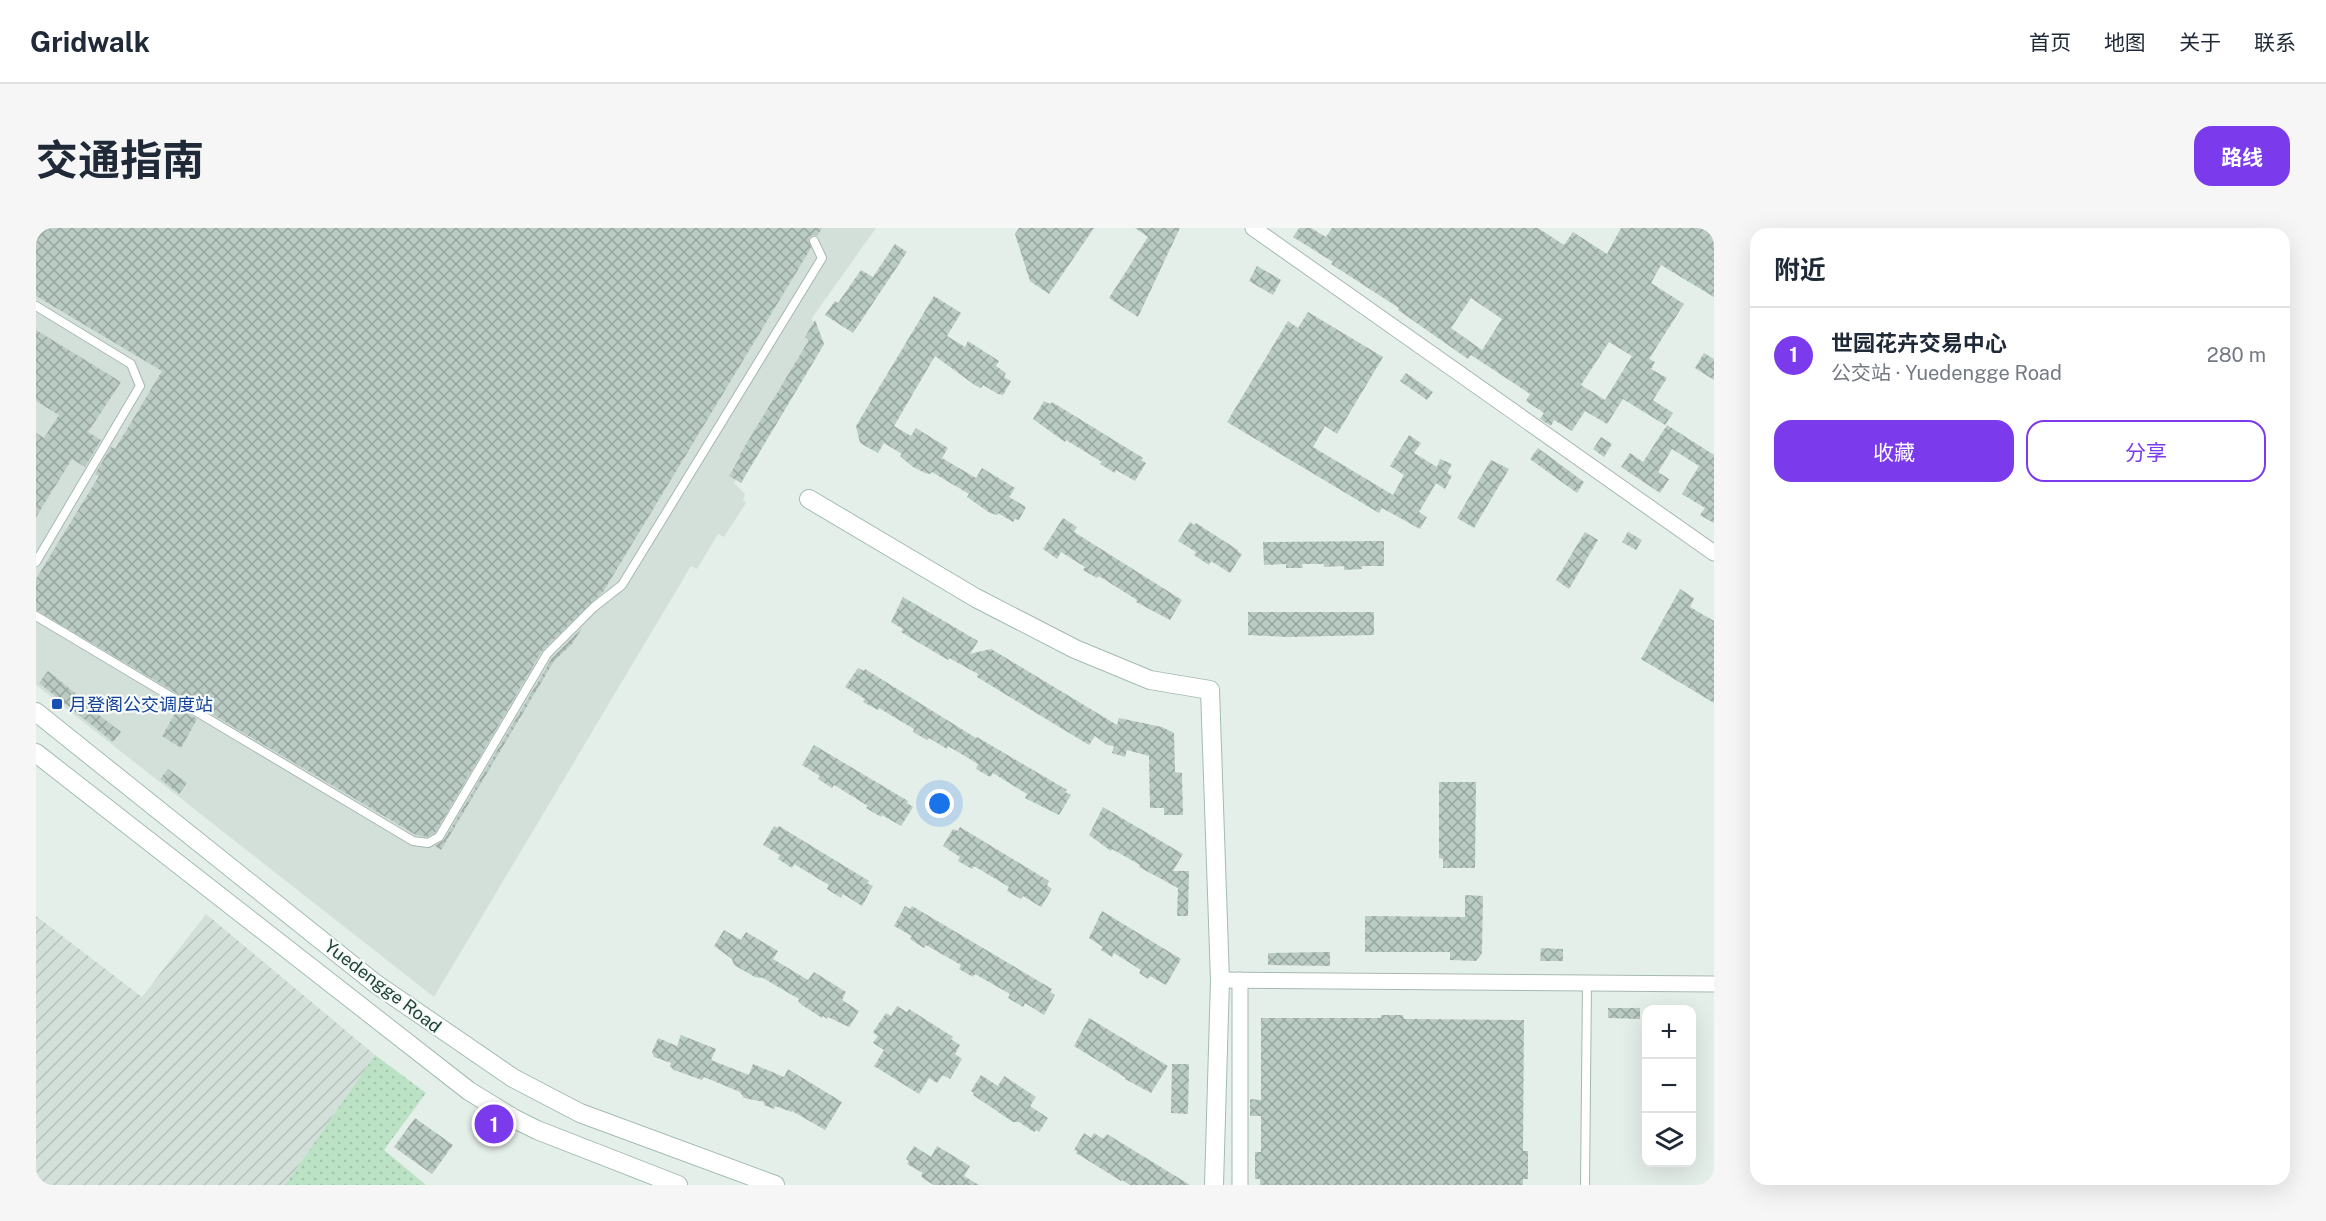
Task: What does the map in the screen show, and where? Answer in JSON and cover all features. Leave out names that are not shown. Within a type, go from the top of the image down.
[{"type":"main road","points":[[809,499],[976,598],[1075,649],[1150,680],[1210,690],[1220,980],[1214,1185]]},
{"type":"main road","name":"Yuedengge Road","points":[[36,712],[376,984],[513,1078],[579,1113],[774,1185]]},
{"type":"main road","name":"Yuedengge Road","points":[[36,753],[469,1091],[537,1130],[678,1185]]},
{"type":"street","points":[[1253,228],[1714,553]]},
{"type":"street","points":[[1220,980],[1714,984]]},
{"type":"street","points":[[1240,980],[1240,1185]]},
{"type":"lane","points":[[36,616],[413,841],[428,843],[438,837],[547,654],[594,607],[622,585],[822,258],[814,241]]},
{"type":"lane","points":[[36,306],[131,364],[140,386],[36,561]]},
{"type":"lane","points":[[1585,1185],[1587,982]]},
{"type":"shaded area","points":[[36,228],[876,228],[812,318],[818,345],[734,483],[745,494],[743,500],[746,503],[724,537],[718,534],[697,569],[691,566],[434,997],[36,685]]},
{"type":"shaded area","points":[[206,914],[375,1055],[285,1185],[36,1185],[36,916],[142,997]]},
{"type":"green space","points":[[375,1055],[426,1093],[384,1150],[426,1185],[285,1185]]},
{"type":"building","points":[[36,228],[822,228],[817,236],[812,235],[809,238],[811,248],[603,592],[542,651],[435,833],[427,837],[416,835],[36,610],[36,579],[99,476],[95,474],[111,447],[115,449],[162,371],[36,296]]},
{"type":"building","points":[[1019,228],[1094,228],[1049,294],[1030,281],[1015,234]]},
{"type":"building","points":[[1135,228],[1180,228],[1138,317],[1109,298],[1148,237]]},
{"type":"building","points":[[1299,228],[1311,228],[1326,237],[1332,228],[1538,228],[1564,245],[1573,232],[1607,254],[1621,228],[1714,228],[1714,297],[1661,265],[1651,283],[1684,304],[1649,359],[1655,362],[1651,369],[1667,378],[1653,400],[1673,413],[1665,425],[1623,399],[1607,424],[1585,411],[1572,431],[1554,420],[1551,426],[1540,419],[1544,413],[1526,401],[1530,394],[1471,355],[1468,359],[1398,310],[1399,308],[1293,237]],"holes":[[[1471,298],[1502,319],[1482,350],[1451,328]],[[1609,342],[1632,356],[1605,400],[1581,385]]]},
{"type":"building","points":[[895,244],[907,252],[853,333],[825,315],[835,301],[838,303],[861,270],[873,277]]},
{"type":"building","points":[[1257,266],[1281,280],[1273,295],[1249,281]]},
{"type":"building","points":[[934,296],[961,313],[947,336],[965,347],[968,341],[999,361],[996,366],[1006,373],[1004,377],[1011,381],[1003,395],[998,394],[983,385],[981,388],[976,386],[935,356],[894,426],[911,436],[916,428],[948,448],[942,458],[976,478],[982,468],[1015,488],[1009,497],[1026,507],[1019,520],[1015,519],[1013,522],[998,513],[997,515],[990,513],[967,497],[969,494],[932,472],[925,473],[913,467],[900,456],[902,454],[884,443],[878,453],[860,443],[856,426]]},
{"type":"building","points":[[1308,312],[1383,357],[1337,434],[1325,426],[1313,447],[1393,495],[1404,475],[1390,466],[1409,435],[1421,443],[1414,453],[1437,467],[1440,459],[1452,464],[1447,473],[1452,476],[1445,489],[1436,483],[1419,512],[1427,517],[1420,529],[1382,508],[1379,513],[1227,422],[1288,321],[1298,328]]},
{"type":"building","points":[[815,320],[824,344],[741,483],[729,476],[809,340],[805,337]]},
{"type":"building","points":[[36,330],[121,382],[88,432],[101,440],[85,467],[72,459],[36,517],[36,433],[44,438],[59,415],[36,401]]},
{"type":"building","points":[[1704,353],[1714,359],[1714,380],[1695,368]]},
{"type":"building","points":[[1406,373],[1433,392],[1427,400],[1400,381]]},
{"type":"building","points":[[1044,401],[1050,404],[1052,402],[1143,458],[1141,460],[1146,463],[1135,481],[1100,464],[1102,462],[1066,440],[1065,442],[1033,419]]},
{"type":"building","points":[[1667,425],[1714,455],[1714,523],[1700,515],[1705,508],[1682,494],[1699,466],[1672,449],[1658,472],[1669,479],[1660,493],[1621,467],[1630,453],[1643,462]]},
{"type":"building","points":[[1601,437],[1612,444],[1604,457],[1593,449]]},
{"type":"building","points":[[1538,448],[1584,482],[1577,493],[1530,459]]},
{"type":"building","points":[[1491,460],[1509,469],[1474,528],[1457,518]]},
{"type":"building","points":[[1063,518],[1077,527],[1074,532],[1182,600],[1170,620],[1136,602],[1137,600],[1099,576],[1097,578],[1083,570],[1085,567],[1061,552],[1057,559],[1043,549]]},
{"type":"building","points":[[1190,522],[1194,525],[1196,523],[1242,554],[1230,573],[1211,561],[1209,565],[1194,555],[1196,552],[1178,541]]},
{"type":"building","points":[[1585,532],[1598,540],[1569,589],[1556,580]]},
{"type":"building","points":[[1628,532],[1642,540],[1636,550],[1622,542]]},
{"type":"building","points":[[1384,541],[1384,566],[1362,566],[1362,569],[1344,570],[1344,566],[1324,567],[1324,564],[1302,564],[1303,568],[1286,568],[1286,564],[1264,565],[1263,542]]},
{"type":"building","points":[[1680,589],[1694,598],[1690,607],[1714,621],[1714,703],[1641,659]]},
{"type":"building","points":[[903,597],[978,641],[970,654],[991,649],[1117,725],[1119,718],[1162,727],[1174,733],[1175,772],[1182,773],[1183,815],[1164,815],[1164,808],[1150,808],[1149,756],[1127,750],[1125,757],[1112,753],[1114,746],[1107,745],[1095,736],[1089,745],[977,677],[978,674],[949,658],[948,660],[901,632],[903,629],[891,622]]},
{"type":"building","points":[[1248,612],[1374,612],[1374,635],[1288,637],[1248,635]]},
{"type":"building","points":[[582,628],[572,644],[554,661],[441,850],[435,846],[444,840],[552,658]]},
{"type":"building","points":[[858,668],[864,671],[865,669],[976,738],[1067,790],[1065,792],[1071,795],[1059,815],[1025,798],[1027,794],[993,773],[990,777],[976,769],[978,764],[948,746],[947,749],[929,738],[927,740],[913,732],[914,729],[879,708],[878,710],[863,702],[865,699],[845,687]]},
{"type":"building","points":[[48,671],[121,732],[113,742],[39,683]]},
{"type":"building","points":[[178,708],[197,719],[181,748],[162,736]]},
{"type":"building","points":[[814,745],[908,801],[907,803],[913,807],[901,826],[866,808],[868,806],[834,785],[832,788],[818,779],[820,776],[802,765]]},
{"type":"building","points":[[168,769],[187,783],[179,794],[160,779]]},
{"type":"building","points":[[1439,782],[1476,782],[1475,868],[1443,868],[1443,859],[1439,858]]},
{"type":"building","points":[[1103,807],[1183,854],[1173,871],[1189,871],[1188,916],[1177,916],[1178,888],[1112,849],[1111,851],[1089,835]]},
{"type":"building","points":[[774,826],[778,828],[779,826],[869,881],[867,883],[873,886],[862,906],[843,894],[841,898],[827,889],[829,885],[794,864],[792,868],[778,859],[780,855],[763,845]]},
{"type":"building","points":[[960,827],[1049,881],[1047,885],[1052,889],[1041,907],[1023,896],[1021,899],[1007,891],[1009,887],[974,866],[972,869],[958,861],[960,857],[943,846],[953,829],[958,831]]},
{"type":"building","points":[[1465,895],[1483,896],[1482,953],[1476,961],[1450,960],[1450,952],[1365,952],[1365,916],[1465,917]]},
{"type":"building","points":[[905,906],[910,909],[912,906],[1052,989],[1050,992],[1055,995],[1044,1015],[1025,1003],[1023,1007],[1008,998],[1010,994],[975,974],[973,977],[959,969],[961,965],[926,945],[924,948],[910,939],[912,936],[894,926]]},
{"type":"building","points":[[1102,911],[1181,959],[1166,985],[1150,976],[1148,979],[1139,973],[1141,970],[1114,953],[1112,957],[1101,950],[1103,947],[1089,938]]},
{"type":"building","points":[[724,930],[741,940],[746,932],[778,951],[773,959],[808,980],[814,972],[846,992],[842,1000],[859,1011],[849,1027],[828,1017],[827,1019],[823,1016],[822,1018],[802,1005],[799,999],[761,977],[755,977],[734,965],[732,959],[714,946]]},
{"type":"building","points":[[1541,948],[1563,949],[1563,961],[1540,961]]},
{"type":"building","points":[[1330,952],[1330,966],[1268,965],[1268,953]]},
{"type":"building","points":[[897,1006],[907,1012],[909,1009],[953,1037],[951,1039],[960,1045],[955,1054],[962,1059],[950,1079],[943,1075],[937,1083],[929,1078],[919,1094],[874,1066],[884,1050],[873,1043],[878,1036],[873,1032],[886,1013],[891,1016]]},
{"type":"building","points":[[1608,1008],[1640,1008],[1640,1019],[1608,1018]]},
{"type":"building","points":[[1381,1015],[1403,1015],[1404,1019],[1524,1020],[1523,1151],[1528,1151],[1528,1179],[1523,1179],[1523,1185],[1260,1185],[1260,1179],[1255,1179],[1255,1152],[1261,1152],[1261,1116],[1250,1116],[1250,1099],[1261,1100],[1261,1018],[1381,1018]]},
{"type":"building","points":[[1089,1018],[1168,1066],[1151,1093],[1074,1046]]},
{"type":"building","points":[[681,1035],[716,1049],[711,1060],[749,1075],[753,1064],[784,1077],[788,1069],[842,1102],[825,1130],[792,1111],[775,1106],[774,1109],[764,1105],[764,1102],[744,1098],[740,1092],[704,1077],[702,1080],[674,1070],[670,1066],[671,1063],[654,1057],[652,1052],[658,1038],[677,1046]]},
{"type":"building","points":[[1172,1064],[1189,1064],[1188,1114],[1171,1113]]},
{"type":"building","points":[[981,1075],[998,1086],[1004,1076],[1036,1097],[1030,1106],[1048,1118],[1039,1132],[1036,1130],[1034,1132],[1019,1122],[1013,1122],[973,1095],[971,1091]]},
{"type":"building","points":[[415,1118],[453,1145],[432,1174],[394,1147]]},
{"type":"building","points":[[1084,1133],[1091,1138],[1094,1133],[1103,1139],[1107,1134],[1190,1185],[1130,1185],[1121,1181],[1076,1153],[1077,1151],[1074,1150]]},
{"type":"building","points":[[914,1146],[931,1157],[937,1146],[970,1166],[964,1176],[979,1185],[934,1185],[925,1180],[921,1176],[923,1173],[907,1164],[909,1161],[906,1159]]},
{"type":"place","name":"月登阁公交调度站","points":[[57,704]]},
{"type":"place","name":"世园花卉交易中心","points":[[494,1124]]}]
